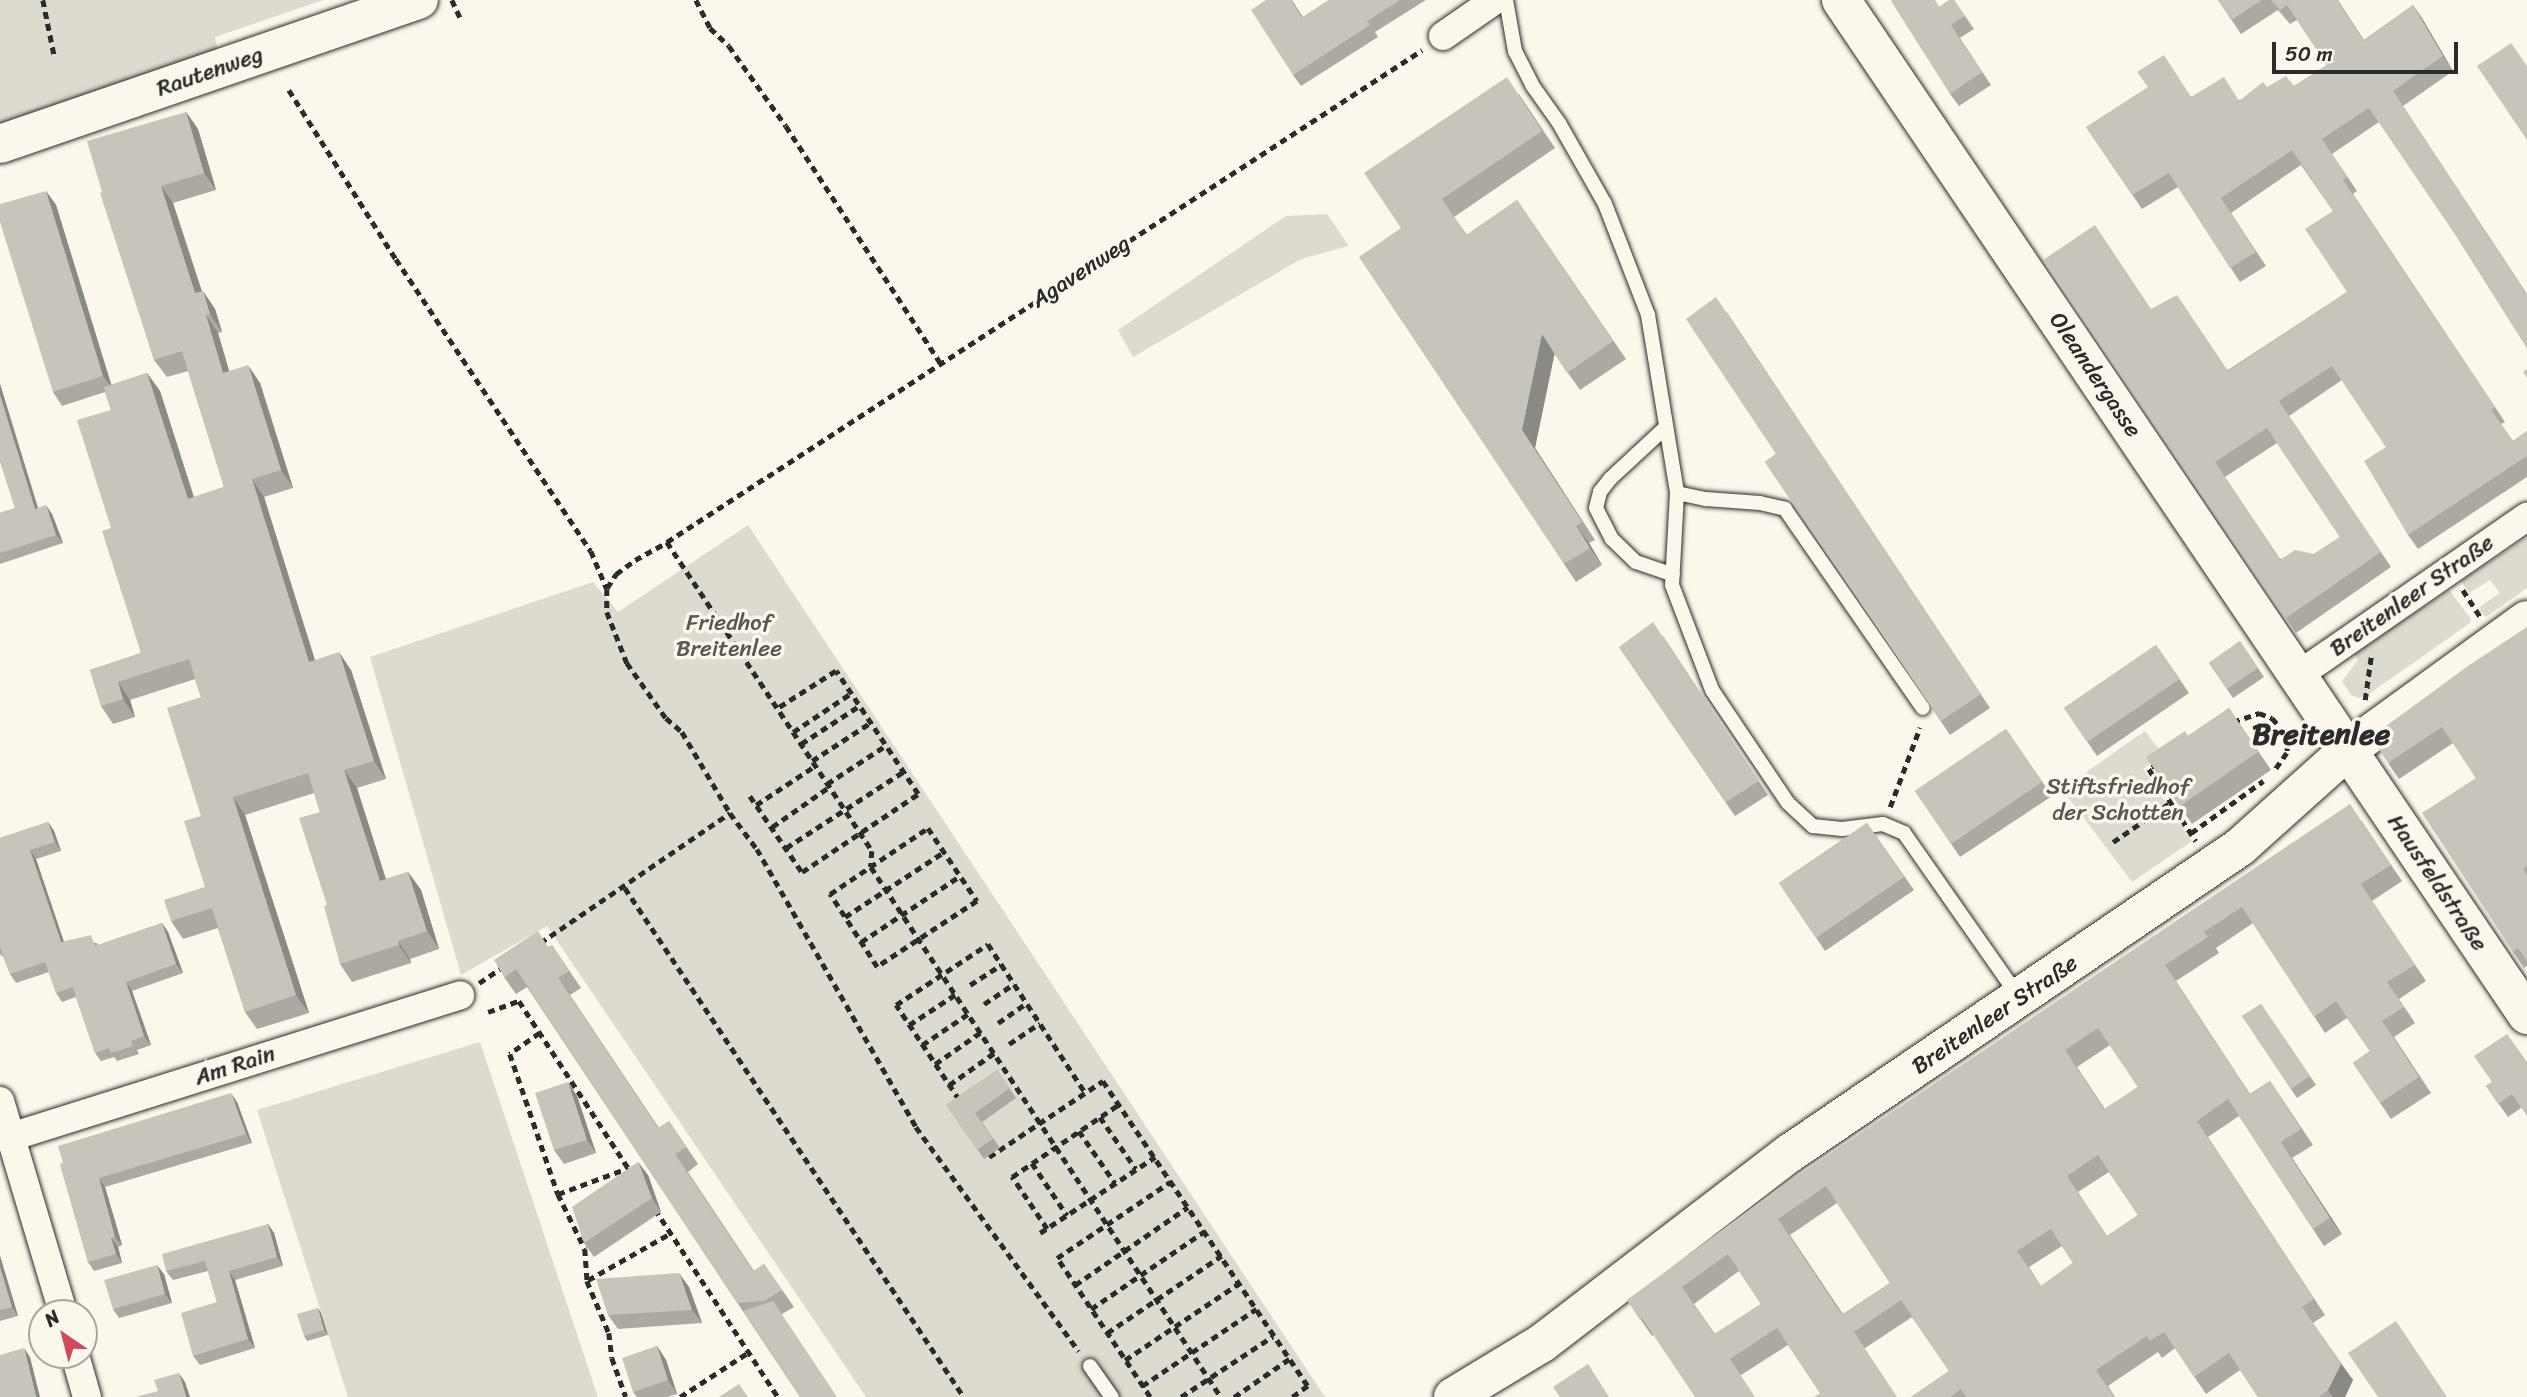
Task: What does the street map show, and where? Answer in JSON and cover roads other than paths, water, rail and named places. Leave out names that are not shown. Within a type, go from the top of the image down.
[{"type":"street","name":"Rautenweg","points":[[0,144],[419,0]]},
{"type":"street","points":[[1443,36],[1495,0]]},
{"type":"street","name":"Oleandergasse","points":[[1841,0],[2348,750]]},
{"type":"street","name":"Breitenleer Straße","points":[[2297,676],[2527,517]]},
{"type":"street","name":"Breitenleer Straße","points":[[1464,1394],[1542,1343],[1668,1249],[1718,1205],[2240,847],[2348,750],[2512,631]]},
{"type":"street","name":"Hausfeldstraße","points":[[2348,750],[2527,1015]]},
{"type":"street","name":"Am Rain","points":[[11,1137],[460,995]]},
{"type":"street","points":[[0,1101],[59,1299]]},
{"type":"street","points":[[79,1369],[87,1397]]},
{"type":"lane","points":[[1506,0],[1515,51],[1532,85],[1559,123],[1605,204],[1648,315],[1677,493],[1672,585],[1712,690],[1788,803],[1813,825],[1842,829],[1883,824],[1903,833],[2019,998]]},
{"type":"lane","points":[[1666,427],[1610,479],[1600,492],[1596,508],[1612,539],[1636,562],[1673,575]]},
{"type":"lane","points":[[1677,493],[1706,499],[1760,503],[1785,509],[1923,708]]},
{"type":"lane","points":[[1090,1366],[1112,1397]]},
{"type":"district","name":"Breitenlee","points":[[2321,734]]},
{"type":"park label","name":"Friedhof Breitenlee","points":[[729,636]]},
{"type":"park label","name":"Stiftsfriedhof der Schotten","points":[[2118,800]]}]
